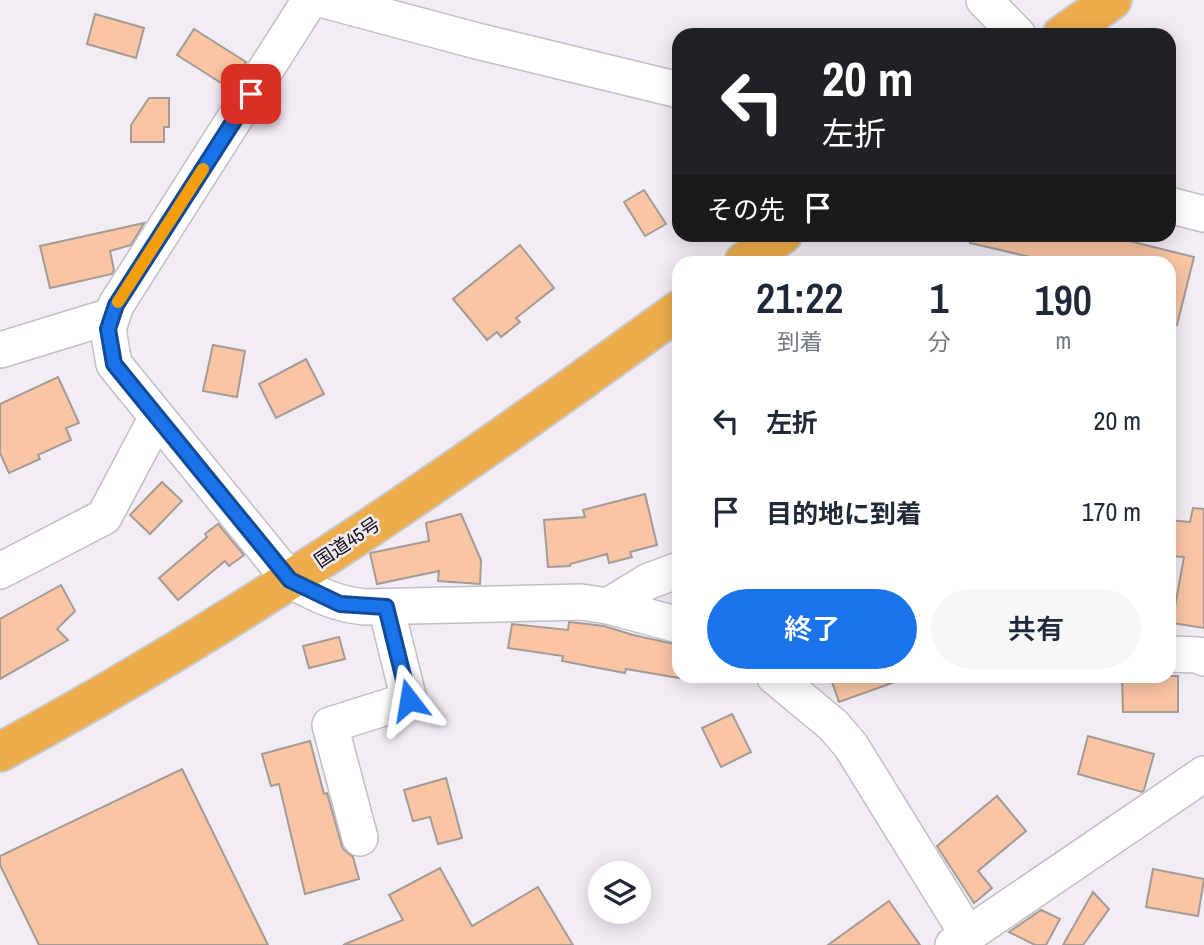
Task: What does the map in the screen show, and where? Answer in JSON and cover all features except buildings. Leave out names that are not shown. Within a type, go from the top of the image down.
[{"type":"highway","points":[[1072,28],[1112,0]]},
{"type":"highway","points":[[752,256],[772,242]]},
{"type":"highway","name":"国道45号","points":[[0,752],[69,715],[290,580],[527,421],[672,315]]},
{"type":"street","points":[[310,0],[110,330],[114,364],[290,580],[340,604],[386,607],[581,602],[608,606],[672,623]]},
{"type":"street","points":[[324,0],[477,41],[672,88]]},
{"type":"street","points":[[984,0],[1011,28]]},
{"type":"street","points":[[1176,207],[1204,214]]},
{"type":"street","points":[[0,350],[110,330]]},
{"type":"street","points":[[0,571],[104,517],[157,417]]},
{"type":"street","points":[[608,606],[649,581],[672,573]]},
{"type":"street","points":[[360,838],[330,725],[409,700],[386,607]]},
{"type":"street","points":[[1176,654],[1198,654],[1204,658]]},
{"type":"street","points":[[783,683],[833,724],[851,746],[971,938],[1204,774]]},
{"type":"slow traffic","points":[[118,302],[203,169]]},
{"type":"route","points":[[251,94],[116,305],[108,329],[114,364],[290,580],[340,604],[386,607],[409,700]]}]
